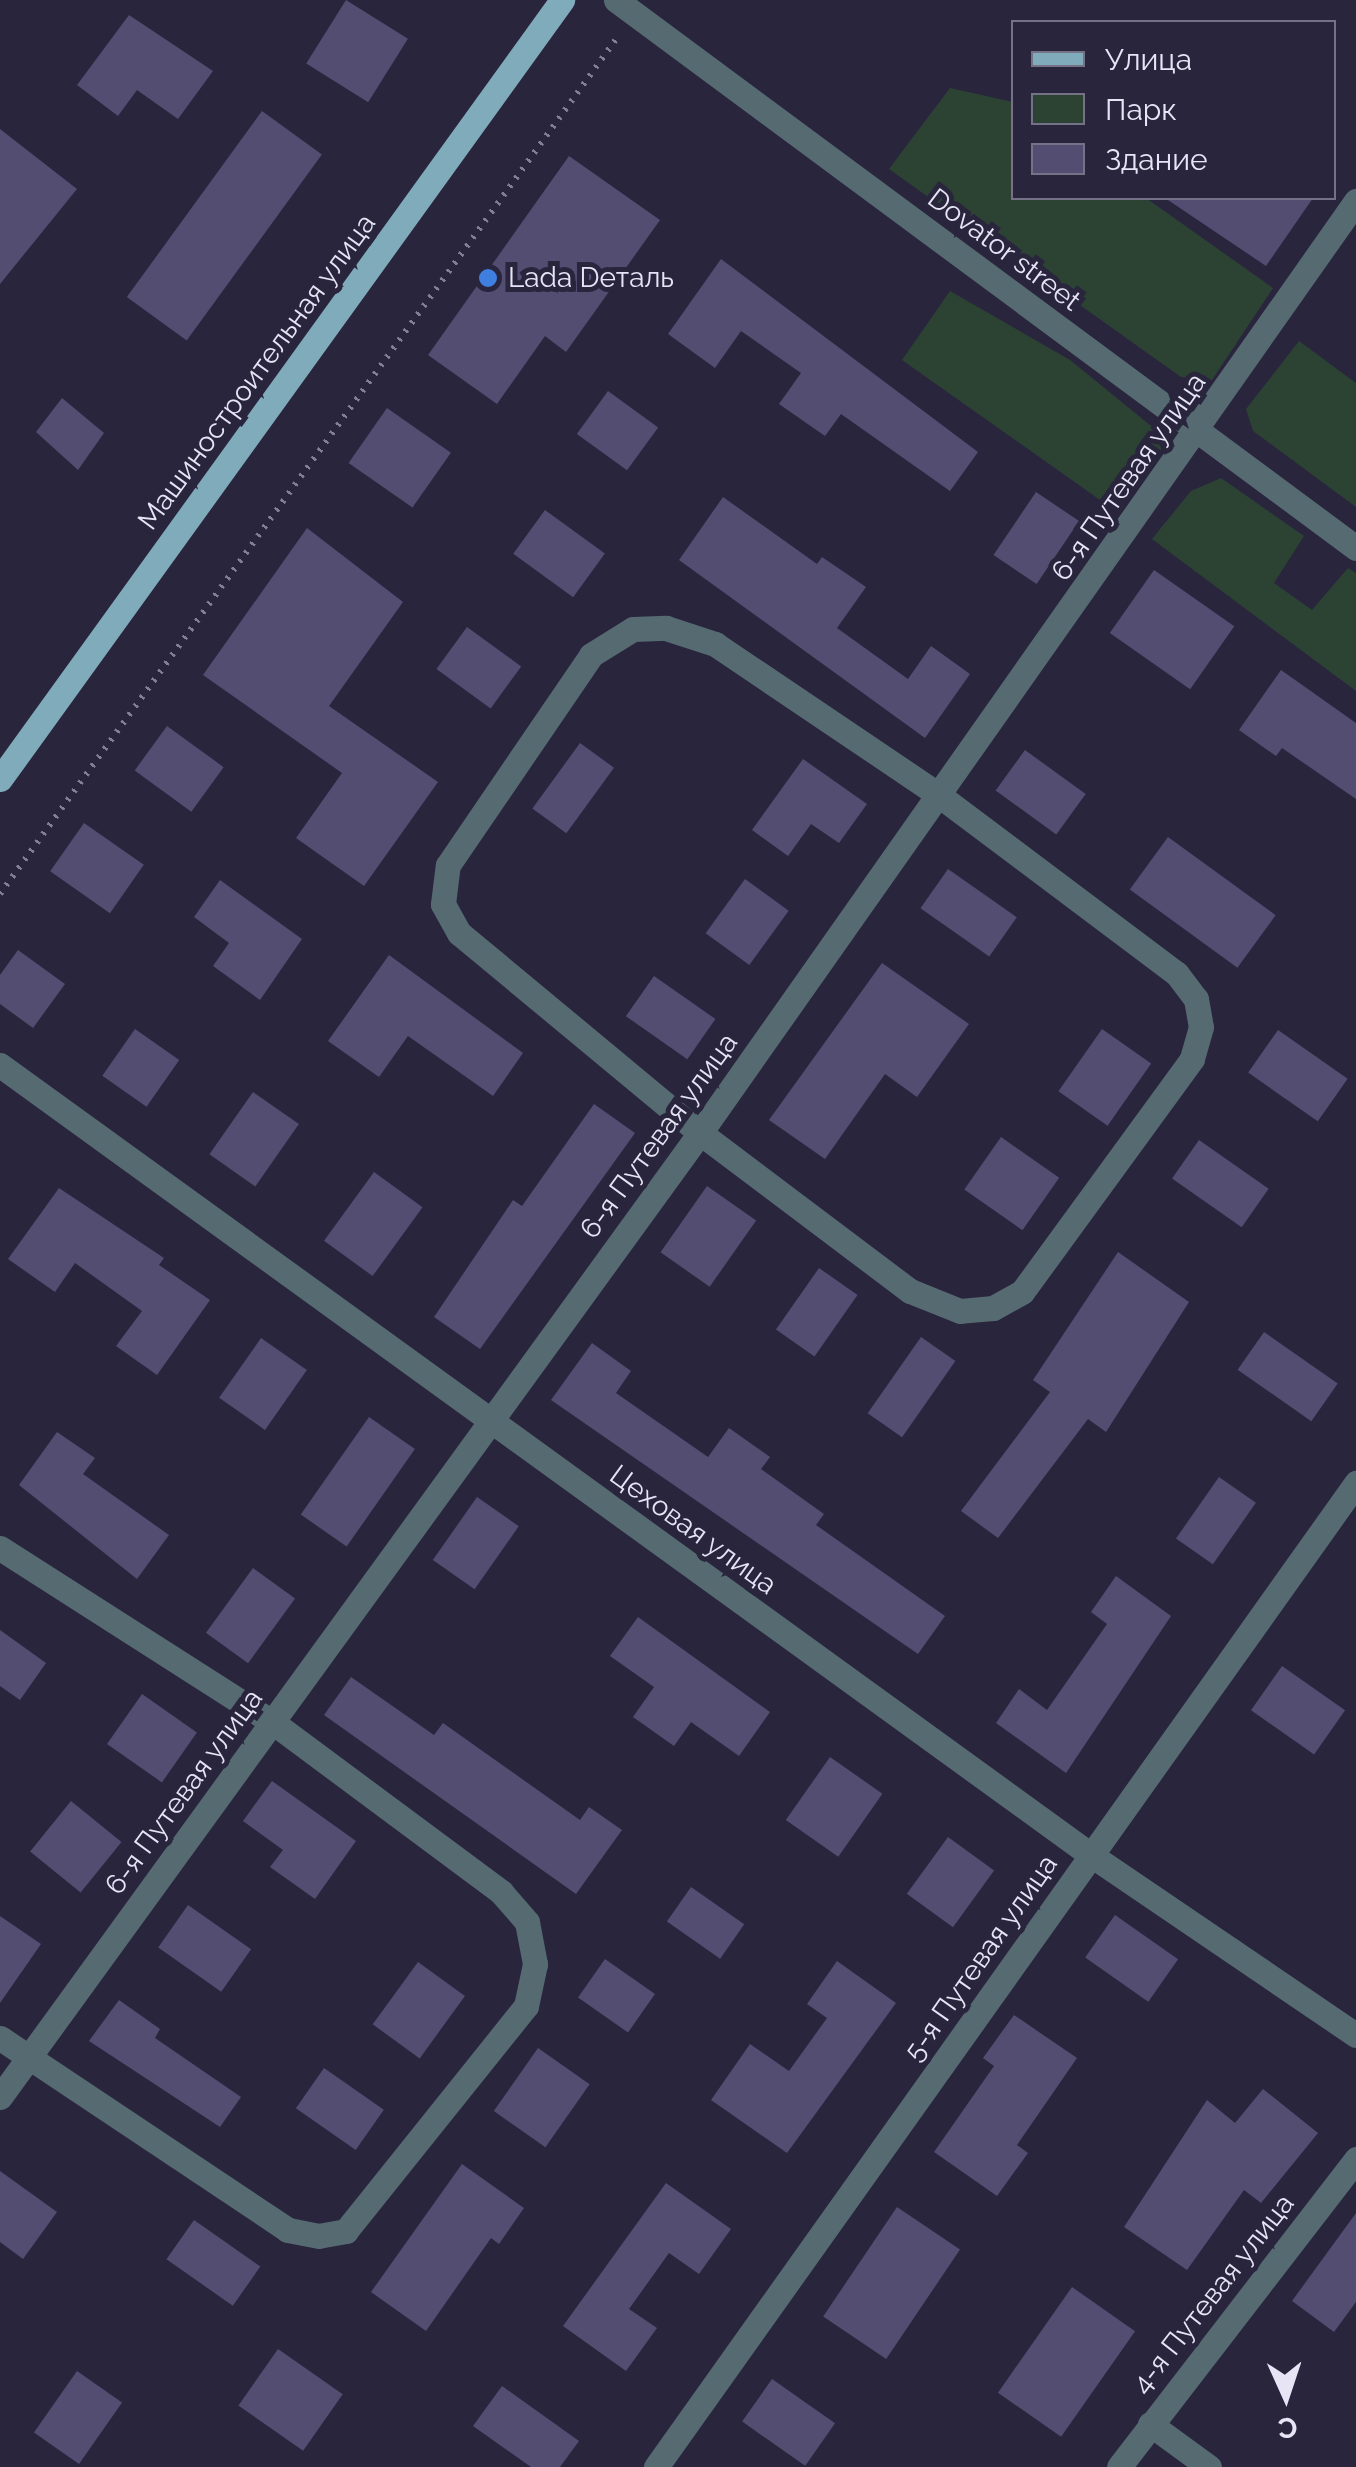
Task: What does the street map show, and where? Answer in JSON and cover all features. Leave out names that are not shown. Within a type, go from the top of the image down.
[{"type":"main road","name":"Машиностроительная улица","points":[[0,779],[562,0]]},
{"type":"street","name":"Dovator street","points":[[625,6],[1356,548]]},
{"type":"street","name":"6-я Путевая улица","points":[[0,2097],[488,1418],[700,1133],[1199,432],[1356,202]]},
{"type":"street","points":[[666,628],[715,644],[940,796],[1177,974],[1196,998],[1201,1026],[1192,1059],[1022,1292],[993,1308],[960,1311],[910,1291],[700,1133],[459,932],[443,904],[448,864],[591,655],[633,630],[666,628]]},
{"type":"street","name":"Цеховая улица","points":[[0,1065],[1091,1855],[1356,2035]]},
{"type":"street","name":"5-я Путевая улица","points":[[656,2467],[1356,1483]]},
{"type":"street","points":[[0,1548],[271,1722],[501,1892],[528,1922],[535,1964],[526,2006],[346,2231],[319,2236],[288,2230],[27,2061],[0,2038]]},
{"type":"street","name":"4-я Путевая улица","points":[[1119,2467],[1356,2159]]},
{"type":"street","points":[[1150,2424],[1208,2467]]},
{"type":"path","points":[[0,894],[625,6]]},
{"type":"green space","points":[[950,88],[1011,102],[1011,200],[1149,200],[1273,288],[1212,380],[1181,377],[889,169]]},
{"type":"green space","points":[[950,291],[1070,360],[1161,434],[1161,450],[1117,512],[902,360]]},
{"type":"green space","points":[[1299,341],[1356,383],[1356,507],[1253,431],[1246,409]]},
{"type":"green space","points":[[1221,478],[1304,536],[1274,583],[1312,610],[1348,568],[1356,573],[1356,691],[1152,539],[1191,491]]},
{"type":"building","points":[[346,0],[408,39],[368,102],[306,64]]},
{"type":"building","points":[[129,15],[213,71],[178,119],[137,90],[118,116],[77,85]]},
{"type":"building","points":[[262,111],[322,154],[187,341],[127,297]]},
{"type":"building","points":[[0,129],[77,189],[0,284]]},
{"type":"building","points":[[569,156],[660,220],[566,352],[545,336],[497,404],[428,355]]},
{"type":"building","points":[[1168,200],[1312,200],[1266,266]]},
{"type":"building","points":[[721,259],[978,452],[950,491],[841,414],[825,436],[779,404],[801,373],[741,331],[715,368],[668,334]]},
{"type":"building","points":[[608,391],[658,427],[627,470],[577,434]]},
{"type":"building","points":[[62,398],[104,433],[78,470],[36,432]]},
{"type":"building","points":[[387,408],[451,453],[412,508],[349,463]]},
{"type":"building","points":[[1036,492],[1079,521],[1037,584],[994,555]]},
{"type":"building","points":[[723,497],[817,564],[822,557],[866,587],[837,628],[908,679],[931,646],[970,674],[925,738],[679,560]]},
{"type":"building","points":[[545,510],[605,553],[573,597],[513,554]]},
{"type":"building","points":[[307,528],[403,602],[329,706],[438,782],[364,886],[296,838],[342,773],[203,675]]},
{"type":"building","points":[[1154,570],[1234,626],[1190,689],[1110,633]]},
{"type":"building","points":[[467,627],[521,666],[491,708],[436,669]]},
{"type":"building","points":[[1281,670],[1356,723],[1356,799],[1282,748],[1276,756],[1239,730]]},
{"type":"building","points":[[167,726],[224,767],[191,812],[135,770]]},
{"type":"building","points":[[580,743],[614,768],[566,833],[532,809]]},
{"type":"building","points":[[1025,750],[1086,794],[1056,835],[996,790]]},
{"type":"building","points":[[803,759],[867,804],[839,843],[811,824],[788,856],[752,830]]},
{"type":"building","points":[[84,823],[144,865],[110,913],[50,871]]},
{"type":"building","points":[[1168,837],[1276,915],[1237,968],[1130,890]]},
{"type":"building","points":[[948,869],[1017,917],[989,956],[920,908]]},
{"type":"building","points":[[745,879],[789,911],[749,965],[706,933]]},
{"type":"building","points":[[220,880],[302,939],[260,1000],[213,966],[229,943],[194,917]]},
{"type":"building","points":[[18,950],[65,984],[33,1028],[0,1004],[0,975]]},
{"type":"building","points":[[389,955],[523,1053],[493,1096],[408,1036],[379,1077],[328,1041]]},
{"type":"building","points":[[882,963],[969,1024],[917,1097],[885,1074],[825,1159],[769,1120]]},
{"type":"building","points":[[654,976],[715,1019],[687,1059],[626,1016]]},
{"type":"building","points":[[135,1029],[179,1060],[147,1107],[102,1076]]},
{"type":"building","points":[[1102,1029],[1151,1063],[1108,1126],[1058,1091]]},
{"type":"building","points":[[1278,1030],[1348,1079],[1318,1121],[1248,1073]]},
{"type":"building","points":[[253,1092],[299,1124],[255,1186],[209,1154]]},
{"type":"building","points":[[594,1104],[635,1133],[480,1349],[434,1317],[513,1200],[522,1206]]},
{"type":"building","points":[[1001,1137],[1059,1178],[1022,1230],[964,1189]]},
{"type":"building","points":[[1199,1140],[1269,1189],[1242,1227],[1172,1179]]},
{"type":"building","points":[[374,1172],[423,1207],[373,1276],[324,1241]]},
{"type":"building","points":[[707,1186],[756,1220],[710,1287],[661,1252]]},
{"type":"building","points":[[59,1188],[164,1258],[159,1265],[210,1300],[157,1375],[116,1346],[142,1311],[75,1263],[55,1292],[8,1259]]},
{"type":"building","points":[[1118,1252],[1189,1302],[1106,1432],[1088,1419],[998,1538],[961,1511],[1050,1392],[1033,1380]]},
{"type":"building","points":[[819,1268],[858,1295],[814,1356],[776,1329]]},
{"type":"building","points":[[1264,1332],[1338,1384],[1311,1421],[1238,1370]]},
{"type":"building","points":[[921,1337],[955,1361],[902,1437],[868,1413]]},
{"type":"building","points":[[261,1338],[307,1370],[265,1430],[219,1398]]},
{"type":"building","points":[[592,1343],[631,1371],[616,1393],[708,1457],[729,1428],[770,1457],[761,1469],[824,1514],[816,1525],[945,1616],[918,1654],[551,1400]]},
{"type":"building","points":[[369,1417],[415,1449],[347,1547],[301,1514]]},
{"type":"building","points":[[57,1432],[95,1458],[83,1474],[169,1535],[137,1579],[19,1485]]},
{"type":"building","points":[[1219,1477],[1256,1503],[1213,1564],[1176,1538]]},
{"type":"building","points":[[477,1497],[519,1526],[475,1589],[433,1560]]},
{"type":"building","points":[[253,1568],[295,1599],[248,1663],[206,1633]]},
{"type":"building","points":[[1116,1576],[1171,1616],[1066,1773],[996,1723],[1019,1689],[1047,1710],[1107,1624],[1091,1612]]},
{"type":"building","points":[[638,1617],[770,1712],[739,1756],[691,1722],[674,1746],[633,1717],[654,1687],[610,1656]]},
{"type":"building","points":[[0,1630],[46,1663],[20,1700],[0,1686]]},
{"type":"building","points":[[1282,1666],[1345,1710],[1314,1754],[1251,1710]]},
{"type":"building","points":[[351,1677],[434,1735],[443,1723],[580,1820],[589,1807],[622,1830],[576,1894],[324,1715]]},
{"type":"building","points":[[142,1694],[197,1732],[162,1782],[107,1744]]},
{"type":"building","points":[[830,1757],[882,1794],[838,1857],[786,1820]]},
{"type":"building","points":[[272,1781],[356,1841],[315,1899],[270,1867],[283,1850],[243,1821]]},
{"type":"building","points":[[71,1801],[122,1842],[81,1892],[30,1852]]},
{"type":"building","points":[[948,1837],[994,1871],[953,1927],[907,1894]]},
{"type":"building","points":[[691,1887],[744,1924],[720,1959],[667,1921]]},
{"type":"building","points":[[188,1905],[251,1949],[221,1992],[158,1948]]},
{"type":"building","points":[[1115,1915],[1178,1959],[1148,2002],[1085,1958]]},
{"type":"building","points":[[0,1916],[41,1944],[0,2003]]},
{"type":"building","points":[[605,1959],[655,1994],[628,2032],[578,1998]]},
{"type":"building","points":[[837,1961],[896,2003],[787,2153],[711,2100],[750,2044],[789,2071],[827,2018],[807,2004]]},
{"type":"building","points":[[418,1962],[465,1996],[420,2058],[373,2024]]},
{"type":"building","points":[[119,2000],[160,2029],[155,2038],[241,2097],[220,2127],[89,2041]]},
{"type":"building","points":[[1014,2015],[1077,2058],[1017,2145],[1028,2153],[997,2196],[934,2152],[994,2066],[983,2058]]},
{"type":"building","points":[[538,2048],[590,2084],[545,2147],[494,2111]]},
{"type":"building","points":[[324,2068],[384,2110],[356,2150],[296,2108]]},
{"type":"building","points":[[1263,2089],[1318,2133],[1261,2203],[1244,2190],[1187,2270],[1124,2227],[1207,2100],[1235,2123]]},
{"type":"building","points":[[462,2164],[524,2208],[499,2244],[491,2238],[426,2331],[371,2292]]},
{"type":"building","points":[[0,2171],[57,2212],[23,2259],[0,2242]]},
{"type":"building","points":[[666,2183],[731,2229],[699,2274],[669,2253],[629,2309],[657,2328],[626,2371],[563,2326]]},
{"type":"building","points":[[897,2207],[960,2249],[886,2359],[823,2316]]},
{"type":"building","points":[[1356,2213],[1356,2302],[1334,2332],[1292,2301]]},
{"type":"building","points":[[194,2220],[260,2266],[233,2306],[166,2259]]},
{"type":"building","points":[[1072,2287],[1135,2331],[1061,2437],[998,2393]]},
{"type":"building","points":[[278,2349],[343,2394],[303,2451],[238,2406]]},
{"type":"building","points":[[77,2371],[122,2403],[79,2464],[34,2432]]},
{"type":"building","points":[[772,2379],[835,2423],[805,2466],[742,2422]]},
{"type":"building","points":[[502,2386],[579,2441],[560,2467],[531,2467],[473,2426]]},
{"type":"place","name":"Lada Dеталь","points":[[488,278]]}]
